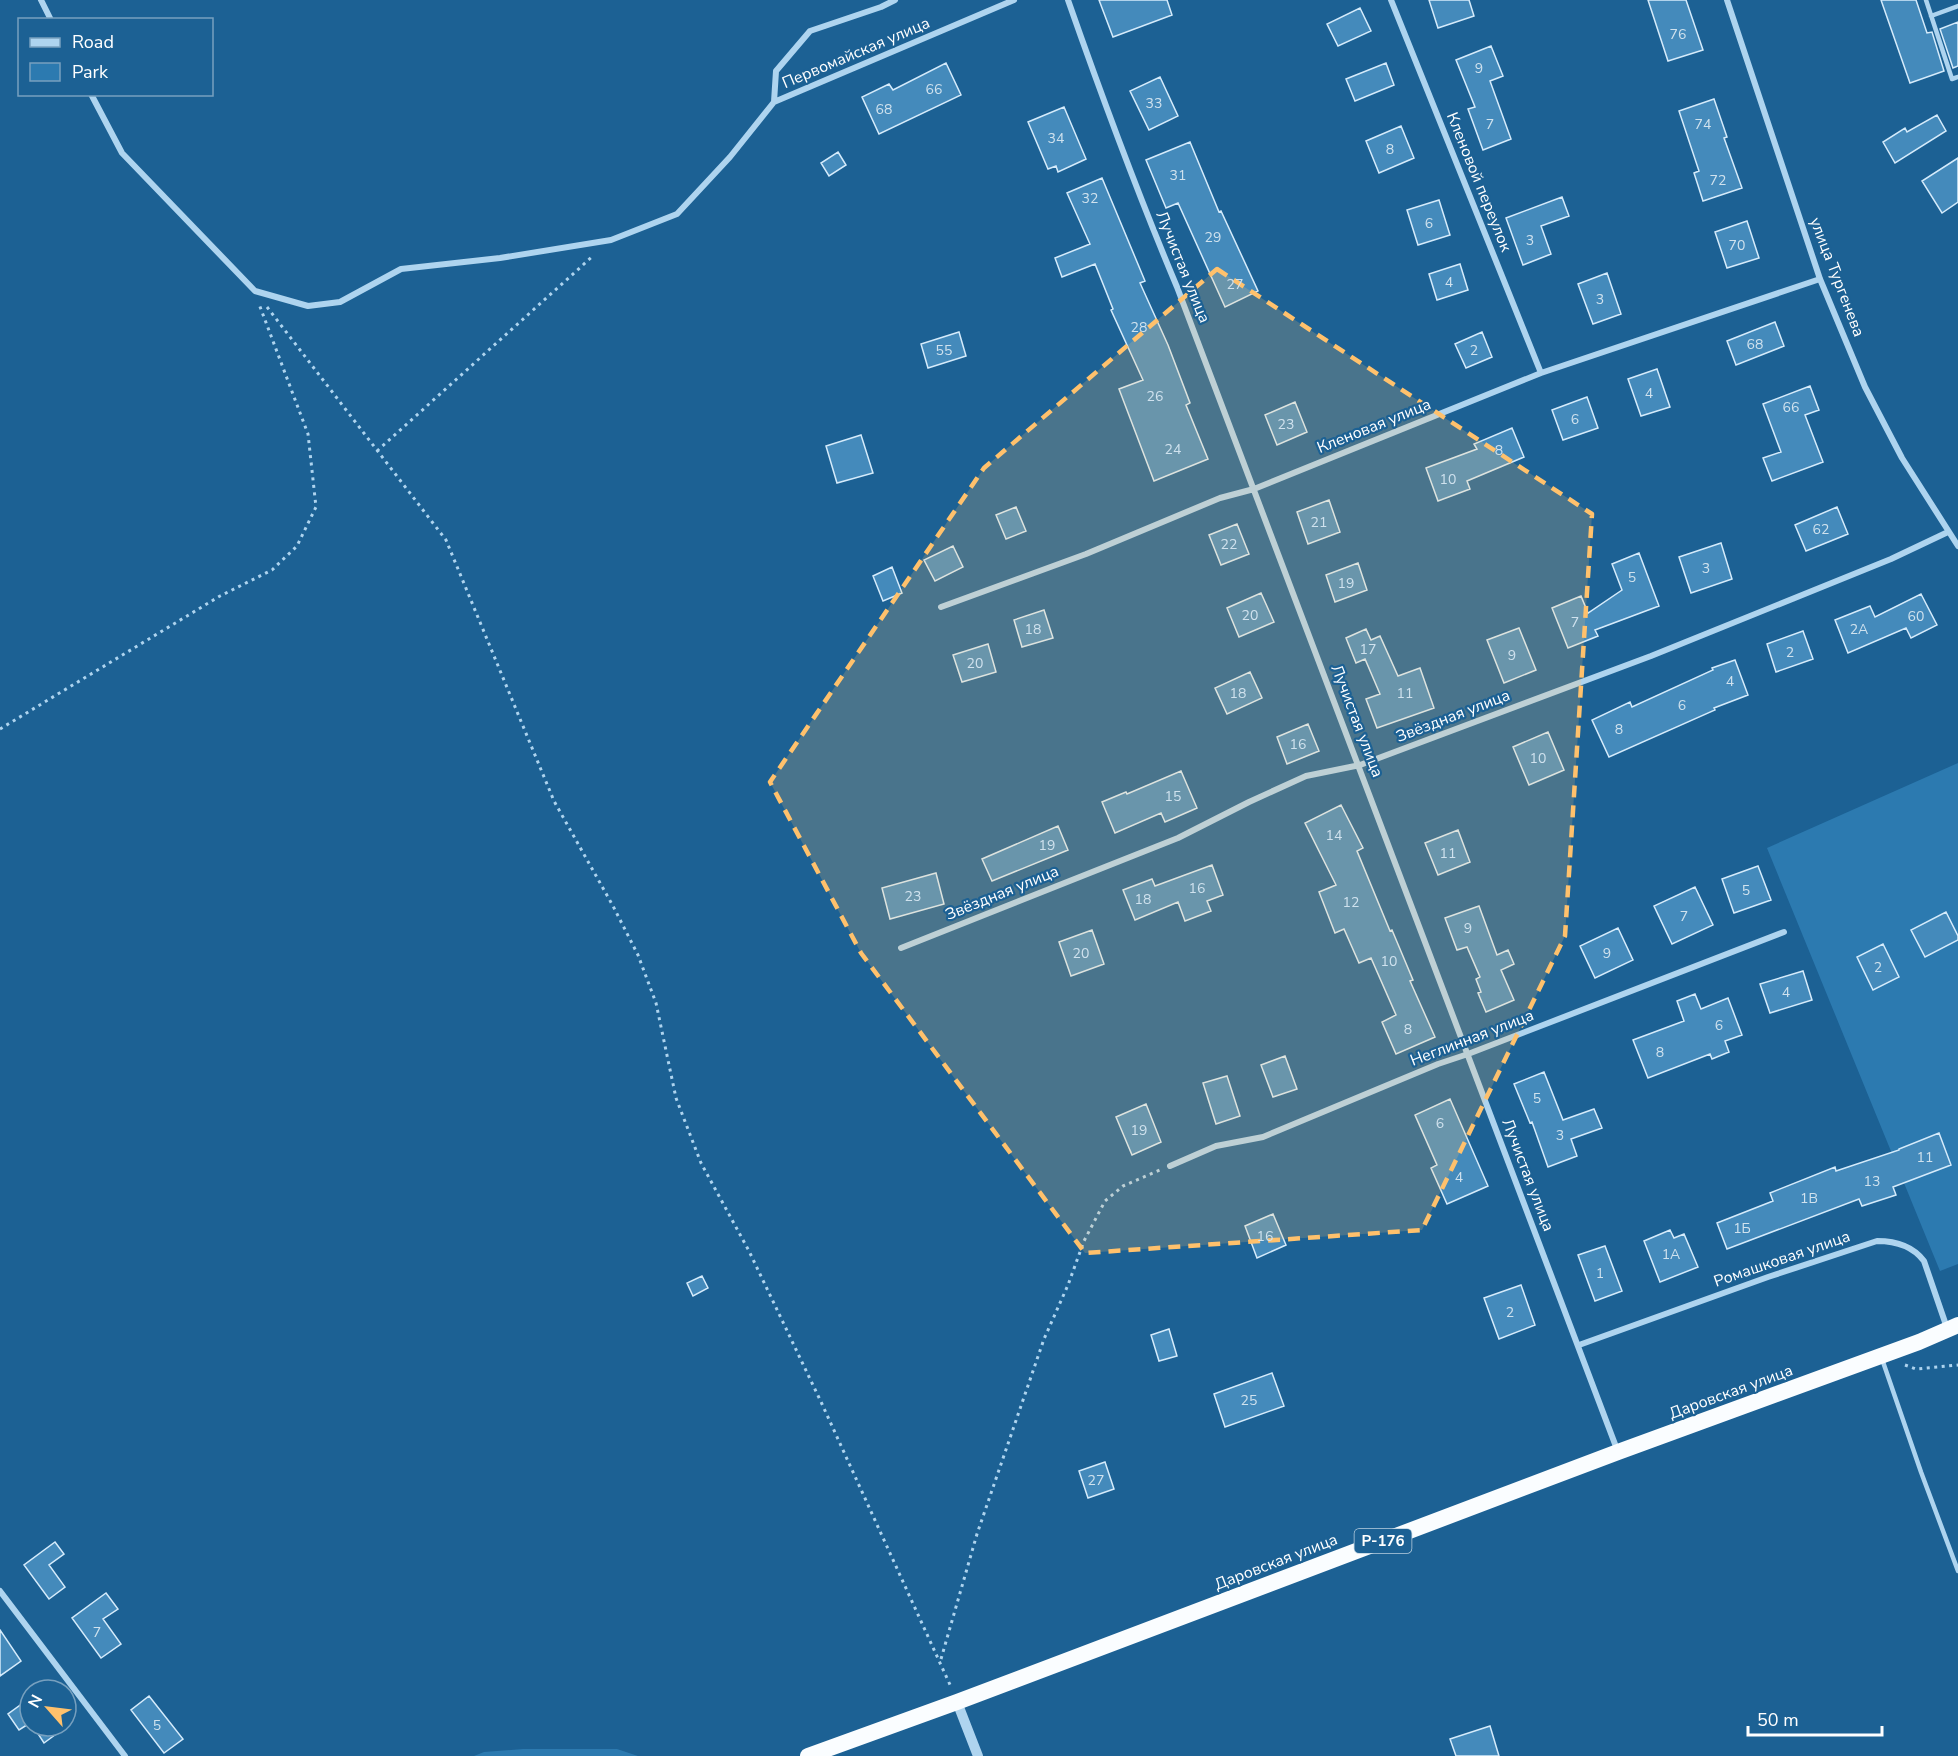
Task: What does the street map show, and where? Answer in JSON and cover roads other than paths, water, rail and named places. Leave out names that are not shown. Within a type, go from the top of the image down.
[{"type":"highway","name":"Даровская улица","points":[[808,1756],[1618,1452],[1919,1342],[1953,1327]]},
{"type":"street","points":[[40,0],[50,18]]},
{"type":"street","points":[[92,96],[122,153],[255,291],[308,306],[319,305],[340,302],[401,269],[500,258],[611,240],[677,214],[730,157],[774,102],[776,71],[810,32],[895,0]]},
{"type":"street","name":"Первомайская улица","points":[[774,102],[1014,0]]},
{"type":"street","name":"Лучистая улица","points":[[1068,0],[1143,207],[1177,286],[1360,765],[1618,1452]]},
{"type":"street","name":"Кленовой переулок","points":[[1391,0],[1541,373]]},
{"type":"street","name":"улица Тургенева","points":[[1727,0],[1820,279],[1865,387],[1902,458],[1958,546]]},
{"type":"street","name":"Кленовая улица","points":[[941,607],[1086,554],[1220,498],[1254,489],[1541,373],[1820,279]]},
{"type":"street","name":"Звёздная улица","points":[[901,948],[1178,838],[1306,776],[1360,765],[1651,656],[1891,559],[1948,532]]},
{"type":"street","name":"Неглинная улица","points":[[1170,1166],[1216,1146],[1263,1137],[1438,1064],[1784,932]]},
{"type":"street","name":"Ромашковая улица","points":[[1579,1345],[1876,1241],[1891,1241],[1917,1252],[1924,1261],[1953,1327]]},
{"type":"street","points":[[0,1591],[125,1756]]},
{"type":"street","points":[[957,1702],[978,1756]]},
{"type":"lane","points":[[1926,0],[1952,79],[1958,77]]},
{"type":"lane","points":[[1931,16],[1958,6]]},
{"type":"lane","points":[[1881,1356],[1958,1571]]}]
